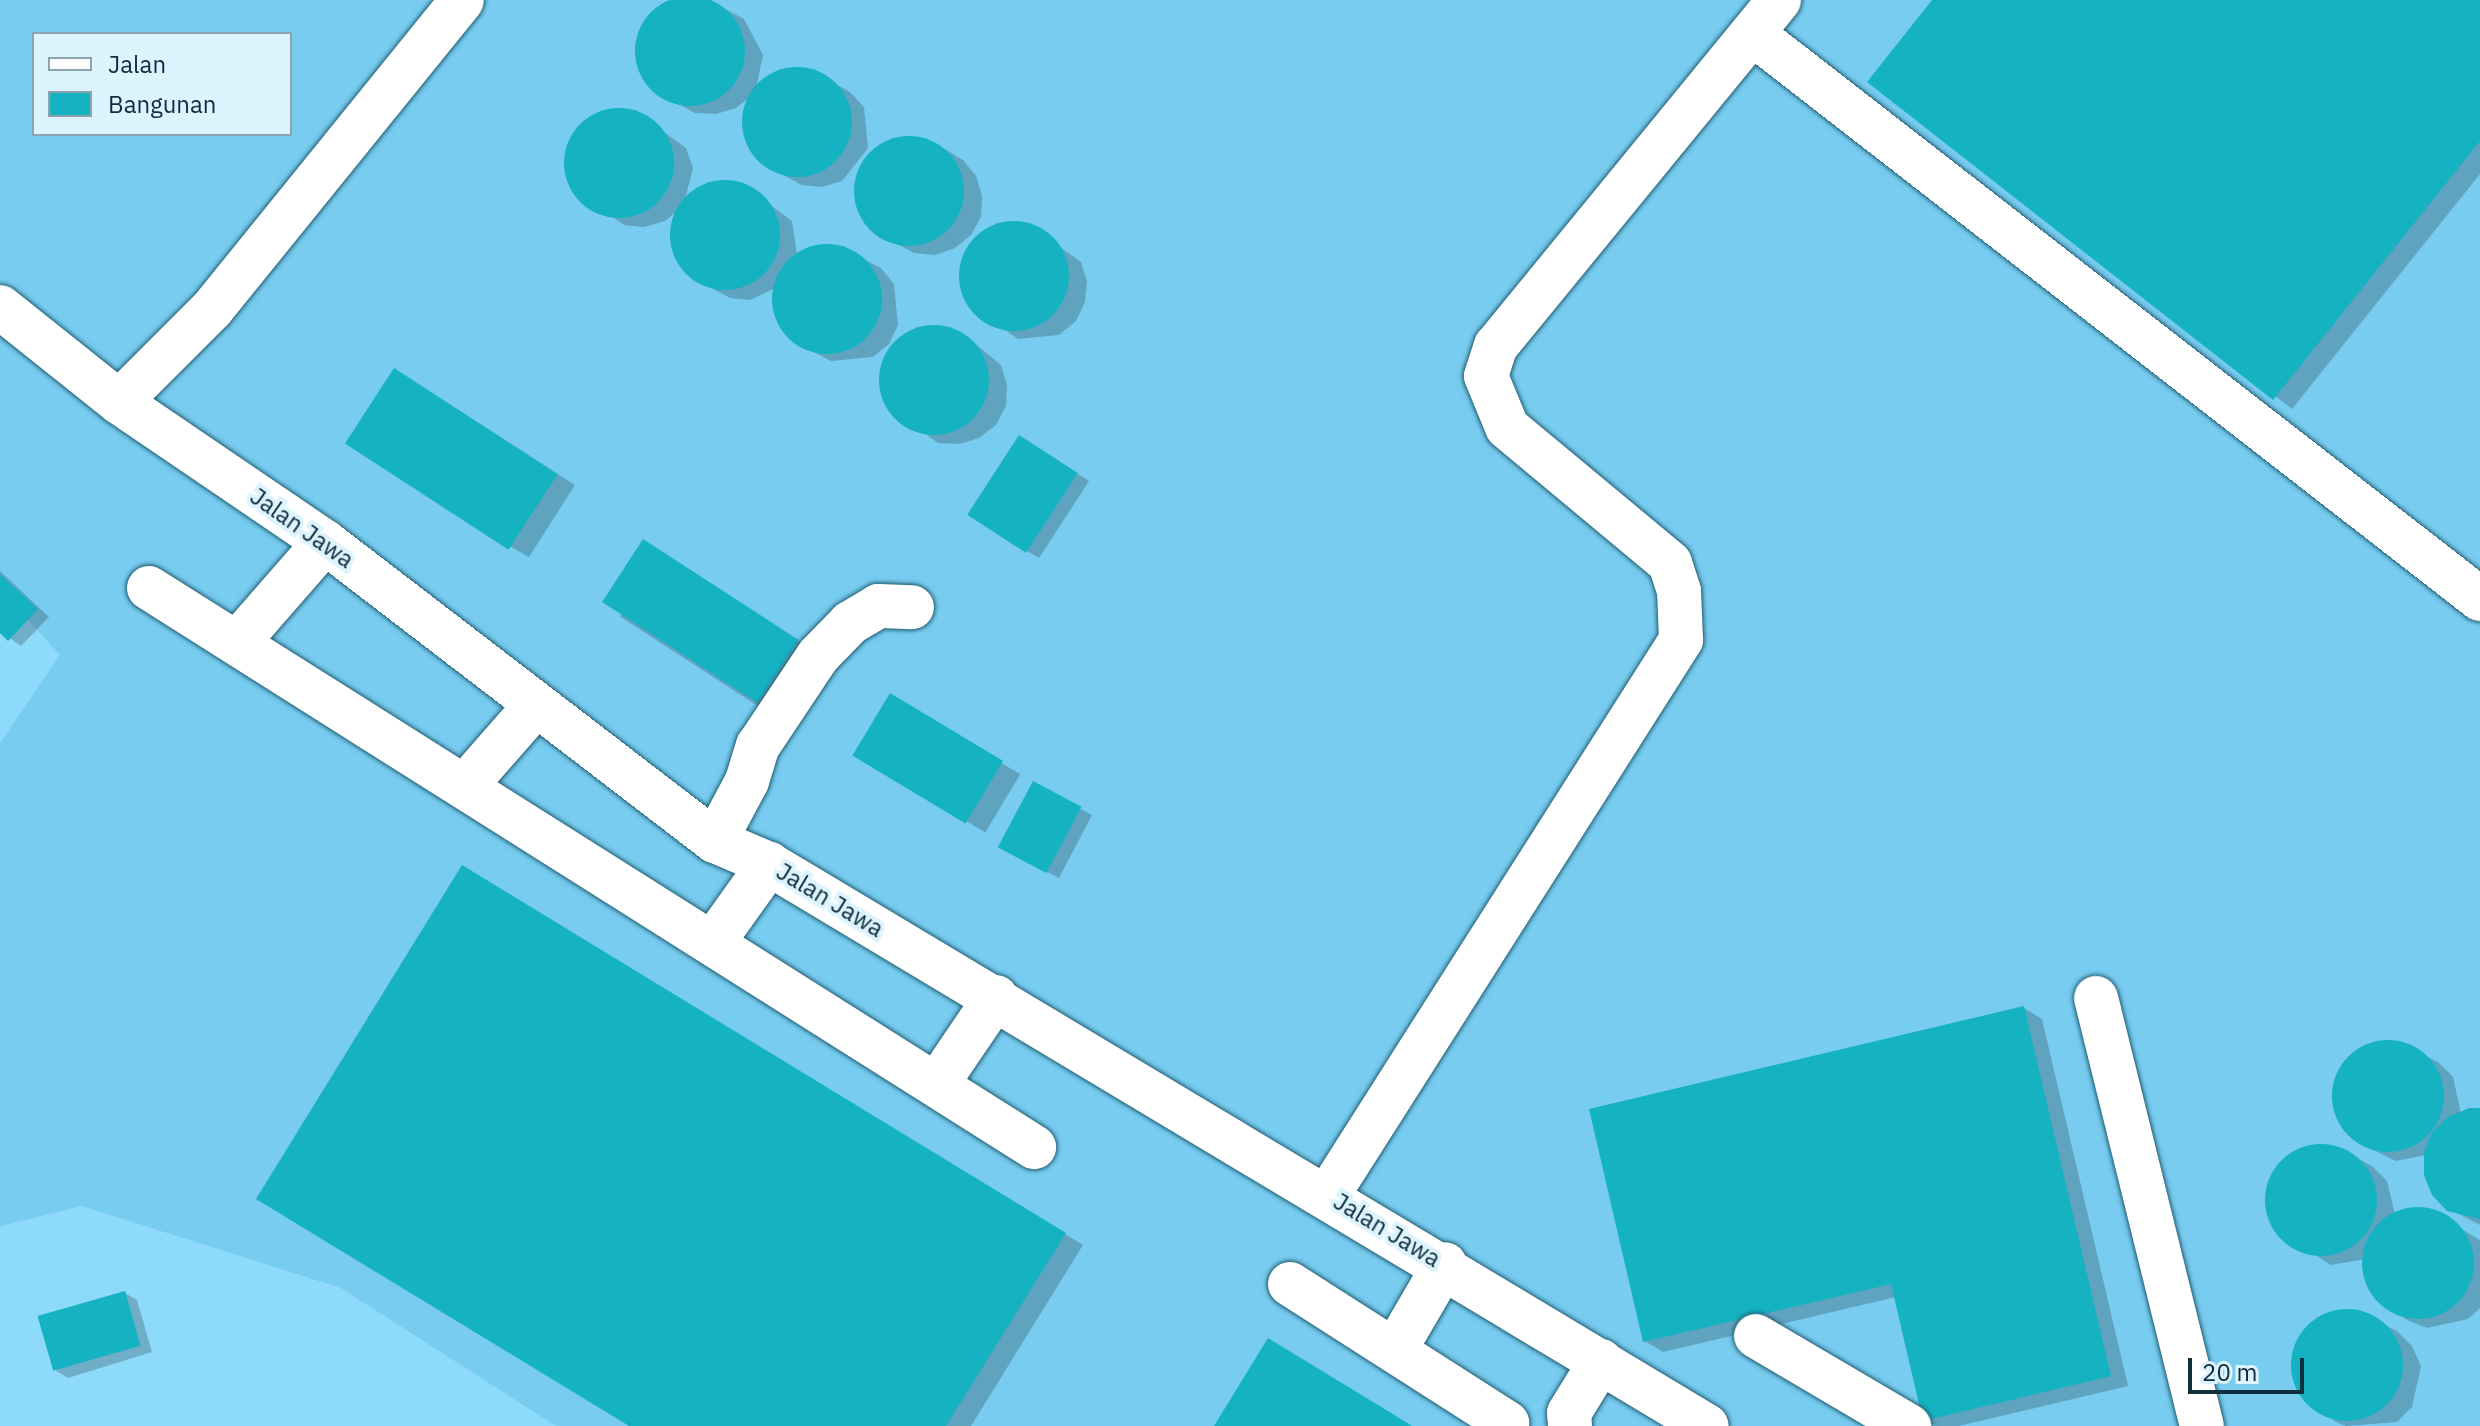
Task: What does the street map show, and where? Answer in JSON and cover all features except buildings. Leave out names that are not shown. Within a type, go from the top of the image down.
[{"type":"street","points":[[119,402],[212,309],[462,0]]},
{"type":"street","points":[[1328,1195],[1681,640],[1679,591],[1670,563],[1507,427],[1486,376],[1496,346],[1779,0]]},
{"type":"street","points":[[1753,34],[2480,599]]},
{"type":"street","name":"Jalan Jawa","points":[[0,307],[119,402],[325,542],[715,841],[769,864],[996,997],[1445,1264],[1707,1426]]},
{"type":"street","points":[[237,643],[325,542]]},
{"type":"street","points":[[149,588],[714,941],[1034,1147]]},
{"type":"street","points":[[715,841],[747,781],[758,746],[818,656],[850,623],[878,606],[912,607]]},
{"type":"street","points":[[465,786],[535,706]]},
{"type":"street","points":[[714,941],[769,864]]},
{"type":"street","points":[[937,1084],[996,997]]},
{"type":"street","points":[[2096,998],[2202,1426]]},
{"type":"street","points":[[1396,1348],[1445,1264]]},
{"type":"street","points":[[1290,1284],[1396,1348],[1507,1423]]},
{"type":"street","points":[[1756,1336],[1909,1426]]},
{"type":"street","points":[[1570,1426],[1569,1413],[1601,1361]]},
{"type":"shaded area","points":[[0,0],[2480,0],[2480,1426],[556,1426],[341,1288],[82,1206],[0,1226],[0,743],[60,655],[0,589]]}]
